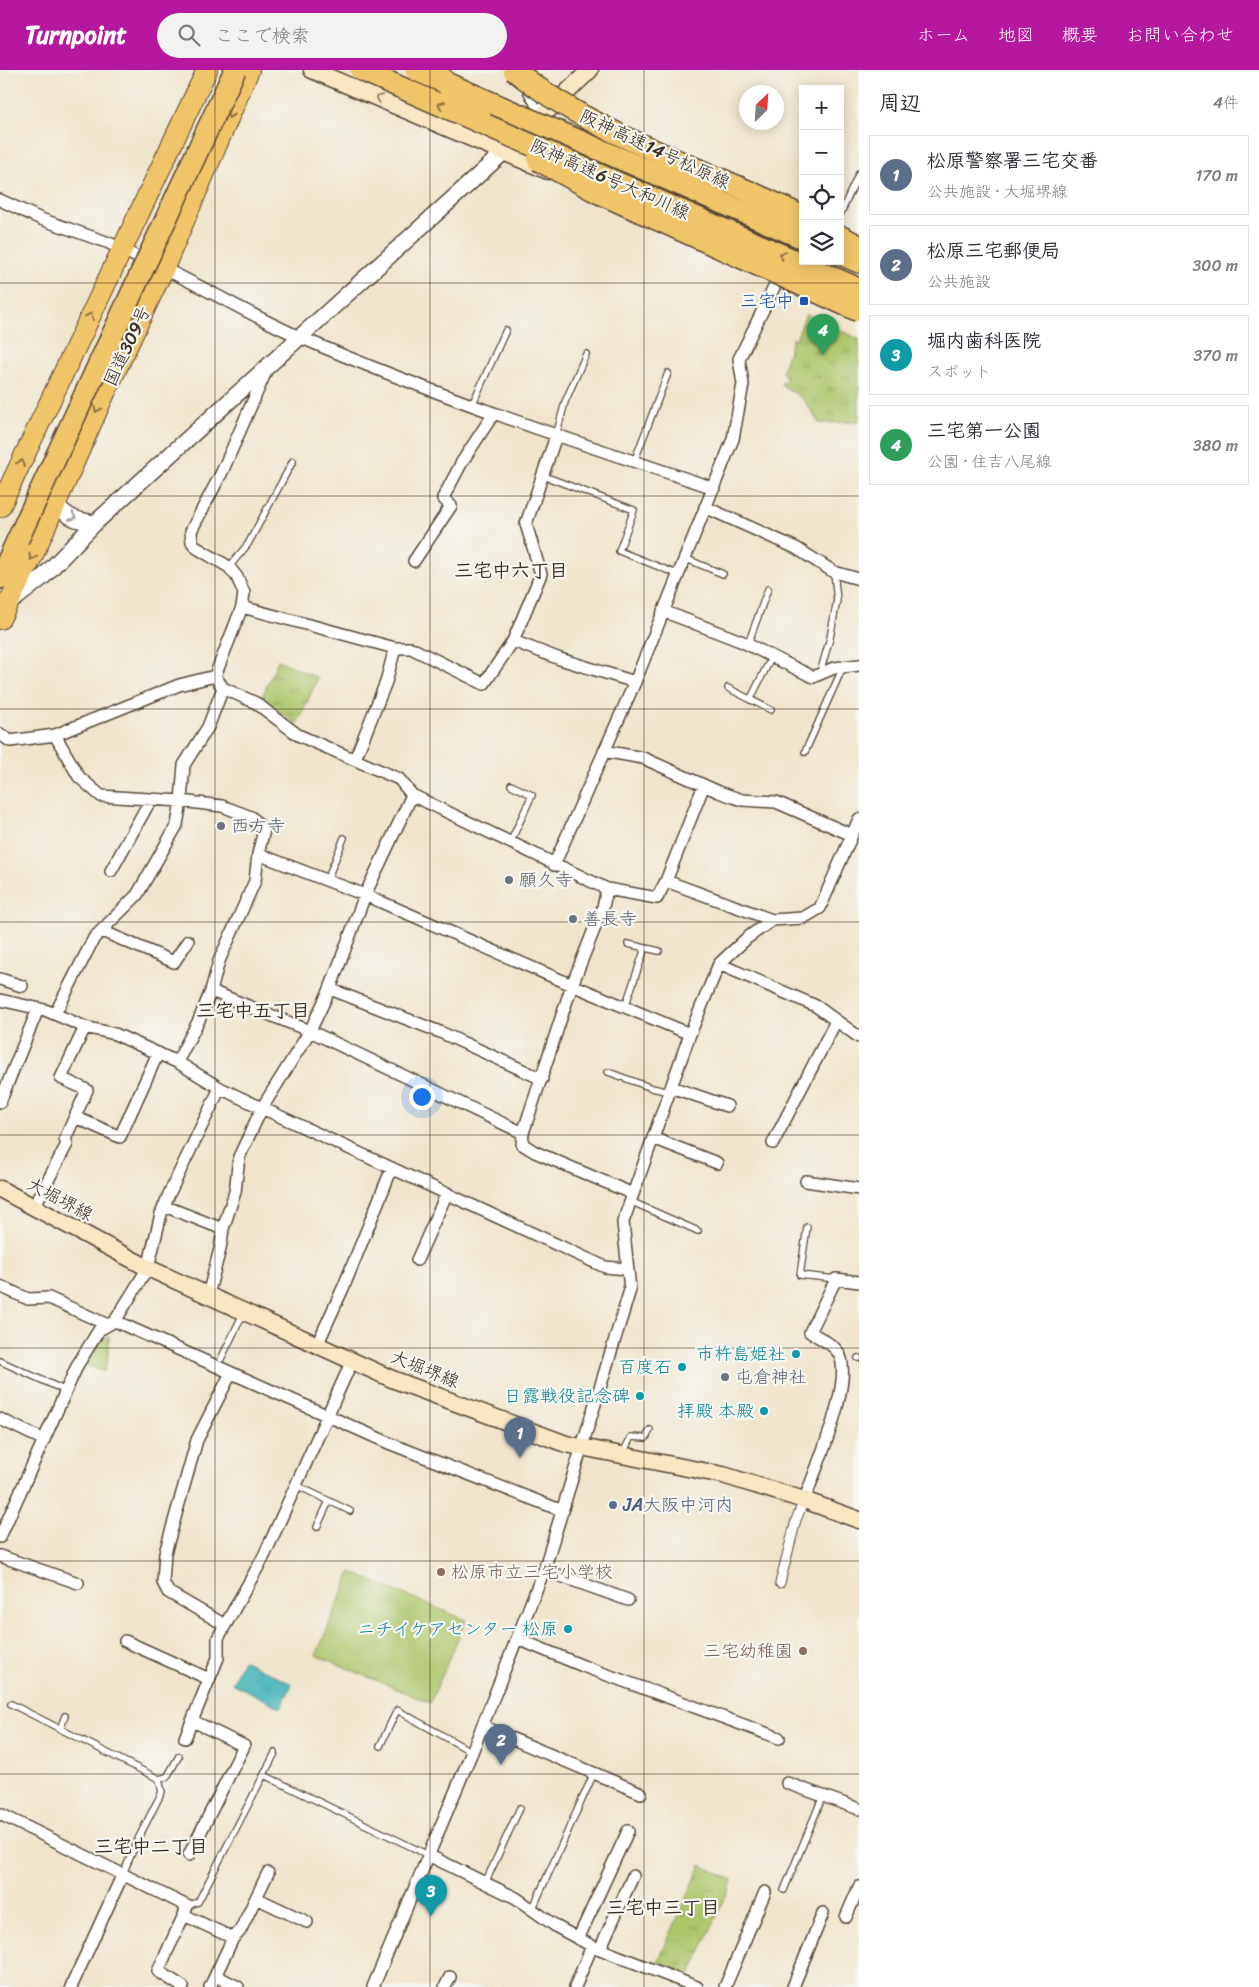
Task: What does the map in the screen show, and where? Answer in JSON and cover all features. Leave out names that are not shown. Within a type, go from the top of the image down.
[{"type":"highway","points":[[0,507],[207,70]]},
{"type":"highway","points":[[0,578],[8,540],[219,70]]},
{"type":"highway","points":[[8,540],[235,70]]},
{"type":"highway","name":"国道309号","points":[[4,612],[33,555],[100,404],[163,270],[249,70]]},
{"type":"highway","name":"阪神高速6号大和川線","points":[[361,70],[859,288]]},
{"type":"highway","name":"阪神高速6号大和川線","points":[[416,70],[547,123],[799,236]]},
{"type":"highway","points":[[429,70],[547,123]]},
{"type":"highway","points":[[437,70],[448,86],[501,135],[529,155],[562,174],[597,192],[859,311]]},
{"type":"highway","name":"阪神高速14号松原線","points":[[514,70],[536,88],[612,132],[799,215]]},
{"type":"highway","points":[[844,238],[859,246]]},
{"type":"highway","points":[[844,256],[859,262]]},
{"type":"main road","points":[[312,70],[505,151],[859,315]]},
{"type":"main road","points":[[437,70],[547,123],[799,227]]},
{"type":"main road","points":[[505,151],[547,123],[590,70]]},
{"type":"main road","points":[[844,247],[859,253]]},
{"type":"main road","name":"大堀堺線","points":[[0,1189],[148,1268],[392,1379],[566,1444],[723,1475],[804,1500],[859,1520]]},
{"type":"street","points":[[514,70],[526,83],[547,123]]},
{"type":"street","points":[[4,612],[43,577],[95,523],[505,151]]},
{"type":"street","points":[[0,200],[41,219],[121,249],[300,337],[556,436],[714,488]]},
{"type":"street","points":[[554,865],[635,682],[677,574],[714,488],[732,439],[743,384],[739,359],[779,277]]},
{"type":"street","points":[[215,676],[242,607],[244,593],[237,577],[229,567],[197,548],[192,542],[191,531],[222,472],[270,363]]},
{"type":"street","points":[[414,561],[451,506],[443,498],[462,462],[494,413]]},
{"type":"street","points":[[242,607],[395,648],[411,648],[484,684],[513,641],[541,574],[526,524],[544,476],[556,436]]},
{"type":"street","points":[[56,504],[66,515],[75,520],[95,523]]},
{"type":"street","points":[[705,507],[796,548],[834,572],[859,579]]},
{"type":"street","points":[[663,611],[748,644],[813,677],[834,668],[859,665]]},
{"type":"street","points":[[513,641],[560,659],[635,682]]},
{"type":"street","points":[[355,759],[386,682],[395,648]]},
{"type":"street","points":[[215,676],[224,688],[256,703],[298,735],[399,779],[412,795],[606,889],[657,898],[666,881],[704,785]]},
{"type":"street","points":[[0,734],[10,741],[55,735],[179,685],[215,676]]},
{"type":"street","points":[[56,1014],[94,938],[137,894],[177,825],[184,765],[208,727],[224,688]]},
{"type":"street","points":[[55,735],[79,777],[101,796],[181,801],[222,806],[251,817],[264,830],[258,854],[255,881],[219,961],[211,991],[199,1020],[177,1062]]},
{"type":"street","points":[[604,751],[643,758],[742,800],[776,802],[852,835]]},
{"type":"street","points":[[208,1295],[220,1249],[222,1229],[235,1192],[239,1156],[262,1108],[310,1032],[330,989],[366,895],[412,795]]},
{"type":"street","points":[[112,871],[151,799]]},
{"type":"street","points":[[666,881],[772,920],[803,918],[820,908],[859,819]]},
{"type":"street","points":[[258,854],[366,895],[690,1034]]},
{"type":"street","points":[[606,889],[603,907],[572,985],[523,1133],[522,1144],[535,1152],[632,1197]]},
{"type":"street","points":[[373,1987],[472,1752],[544,1570],[630,1290],[623,1222],[690,1034],[719,964],[747,938],[772,920]]},
{"type":"street","points":[[102,931],[174,962],[188,941]]},
{"type":"street","points":[[719,964],[816,1006],[859,1037]]},
{"type":"street","points":[[0,979],[22,986]]},
{"type":"street","points":[[330,989],[440,1032],[542,1079]]},
{"type":"street","points":[[211,991],[310,1032],[523,1133]]},
{"type":"street","points":[[0,1000],[38,1008],[84,1027],[115,1034],[177,1062],[220,1088],[262,1108],[605,1267],[627,1269]]},
{"type":"street","points":[[0,1102],[38,1008]]},
{"type":"street","points":[[773,1143],[836,1021]]},
{"type":"street","points":[[34,1207],[67,1144],[66,1138],[87,1090],[61,1078],[84,1027]]},
{"type":"street","points":[[75,1117],[120,1137],[158,1053]]},
{"type":"street","points":[[0,1537],[5,1512],[44,1440],[78,1364],[99,1330],[111,1323],[148,1268],[164,1206],[220,1088]]},
{"type":"street","points":[[670,1089],[727,1106]]},
{"type":"street","points":[[653,1138],[717,1163]]},
{"type":"street","points":[[317,1345],[344,1286],[392,1168]]},
{"type":"street","points":[[806,1181],[859,1189]]},
{"type":"street","points":[[417,1260],[447,1194]]},
{"type":"street","points":[[164,1206],[222,1229]]},
{"type":"street","points":[[780,1582],[804,1500],[810,1488],[839,1399],[842,1384],[843,1370],[837,1351],[810,1332],[836,1279],[859,1282]]},
{"type":"street","points":[[0,1286],[28,1299],[49,1298],[231,1372],[392,1444],[563,1511]]},
{"type":"street","points":[[185,1738],[218,1658],[218,1638],[264,1556],[352,1361]]},
{"type":"street","points":[[225,1625],[168,1592],[163,1582],[165,1553],[197,1440],[231,1372]]},
{"type":"street","points":[[0,1419],[44,1440]]},
{"type":"street","points":[[0,1556],[78,1582]]},
{"type":"street","points":[[544,1570],[628,1600]]},
{"type":"street","points":[[518,1639],[583,1666],[779,1738]]},
{"type":"street","points":[[125,1641],[209,1679]]},
{"type":"street","points":[[189,1855],[244,1746],[193,1721]]},
{"type":"street","points":[[482,1726],[641,1793]]},
{"type":"street","points":[[787,1783],[859,1809]]},
{"type":"street","points":[[0,1814],[122,1876],[233,1938]]},
{"type":"street","points":[[578,1939],[628,1831]]},
{"type":"street","points":[[428,1855],[516,1898],[557,1926],[596,1948],[697,1987]]},
{"type":"street","points":[[210,1987],[233,1938],[240,1931],[268,1873]]},
{"type":"street","points":[[71,1987],[122,1876]]},
{"type":"street","points":[[575,1987],[633,1876]]},
{"type":"street","points":[[846,1917],[859,1887]]},
{"type":"street","points":[[725,1987],[765,1892]]},
{"type":"street","points":[[256,1898],[307,1922]]},
{"type":"street","points":[[184,1987],[158,1971],[186,1911]]},
{"type":"street","points":[[793,1987],[823,1913]]},
{"type":"street","points":[[216,1976],[238,1987]]},
{"type":"lane","points":[[844,206],[859,173]]},
{"type":"lane","points":[[472,405],[506,330]]},
{"type":"lane","points":[[556,436],[565,402],[586,354]]},
{"type":"lane","points":[[634,462],[668,373]]},
{"type":"lane","points":[[229,567],[248,544],[293,461]]},
{"type":"lane","points":[[544,476],[634,510],[619,551],[677,574]]},
{"type":"lane","points":[[684,558],[723,574]]},
{"type":"lane","points":[[820,674],[830,638],[837,600],[834,572]]},
{"type":"lane","points":[[748,644],[768,589]]},
{"type":"lane","points":[[750,700],[772,656]]},
{"type":"lane","points":[[805,752],[843,667]]},
{"type":"lane","points":[[728,688],[771,710]]},
{"type":"lane","points":[[510,843],[532,794],[511,785]]},
{"type":"lane","points":[[327,880],[344,838]]},
{"type":"lane","points":[[628,944],[659,951]]},
{"type":"lane","points":[[625,1007],[645,948]]},
{"type":"lane","points":[[608,1072],[652,1088],[670,1089]]},
{"type":"lane","points":[[632,1197],[698,1231]]},
{"type":"lane","points":[[807,1227],[800,1274],[836,1279]]},
{"type":"lane","points":[[221,1359],[244,1312]]},
{"type":"lane","points":[[0,1361],[66,1392]]},
{"type":"lane","points":[[622,1455],[627,1441],[631,1437],[646,1438],[650,1430]]},
{"type":"lane","points":[[296,1485],[350,1512]]},
{"type":"lane","points":[[317,1527],[329,1501]]},
{"type":"lane","points":[[11,1704],[159,1779],[167,1776],[180,1756]]},
{"type":"lane","points":[[380,1746],[397,1710],[472,1752]]},
{"type":"lane","points":[[60,1729],[65,1716]]},
{"type":"lane","points":[[186,1911],[198,1902],[275,1753]]},
{"type":"lane","points":[[532,1910],[594,1773]]},
{"type":"lane","points":[[264,1775],[428,1855]]},
{"type":"lane","points":[[122,1876],[162,1792],[159,1779]]},
{"type":"lane","points":[[784,1890],[824,1796]]},
{"type":"lane","points":[[486,1883],[520,1808]]},
{"type":"green space","points":[[806,314],[859,339],[859,422],[819,423],[803,399],[781,384],[787,378],[782,372],[793,338],[796,339]]},
{"type":"green space","points":[[278,660],[318,678],[297,724],[261,699]]},
{"type":"green space","points":[[109,1336],[108,1357],[104,1372],[86,1365],[93,1347],[99,1341]]},
{"type":"green space","points":[[351,1572],[466,1620],[430,1703],[316,1655]]},
{"type":"green space","points":[[701,1865],[733,1880],[690,1976],[658,1962]]},
{"type":"water","points":[[243,1660],[292,1684],[281,1708],[232,1683]]},
{"type":"place","name":"三宅中","points":[[804,301]]},
{"type":"place","name":"三宅第一公園","points":[[823,355]]},
{"type":"place","name":"西方寺","points":[[221,826]]},
{"type":"place","name":"願久寺","points":[[509,880]]},
{"type":"place","name":"善長寺","points":[[573,919]]},
{"type":"place","name":"市杵島姫社","points":[[796,1354]]},
{"type":"place","name":"百度石","points":[[682,1367]]},
{"type":"place","name":"屯倉神社","points":[[725,1377]]},
{"type":"place","name":"日露戦役記念碑","points":[[640,1396]]},
{"type":"place","name":"拝殿 本殿","points":[[764,1411]]},
{"type":"place","name":"松原警察署三宅交番","points":[[520,1458]]},
{"type":"place","name":"JA大阪中河内","points":[[613,1505]]},
{"type":"place","name":"松原市立三宅小学校","points":[[441,1572]]},
{"type":"place","name":"ニチイケアセンター 松原","points":[[568,1629]]},
{"type":"place","name":"三宅幼稚園","points":[[803,1651]]},
{"type":"place","name":"松原三宅郵便局","points":[[501,1765]]},
{"type":"place","name":"堀内歯科医院","points":[[431,1916]]},
{"type":"district","name":"三宅中六丁目","points":[[511,570]]},
{"type":"district","name":"三宅中五丁目","points":[[253,1010]]},
{"type":"district","name":"三宅中二丁目","points":[[151,1846]]},
{"type":"district","name":"三宅中三丁目","points":[[663,1907]]}]
